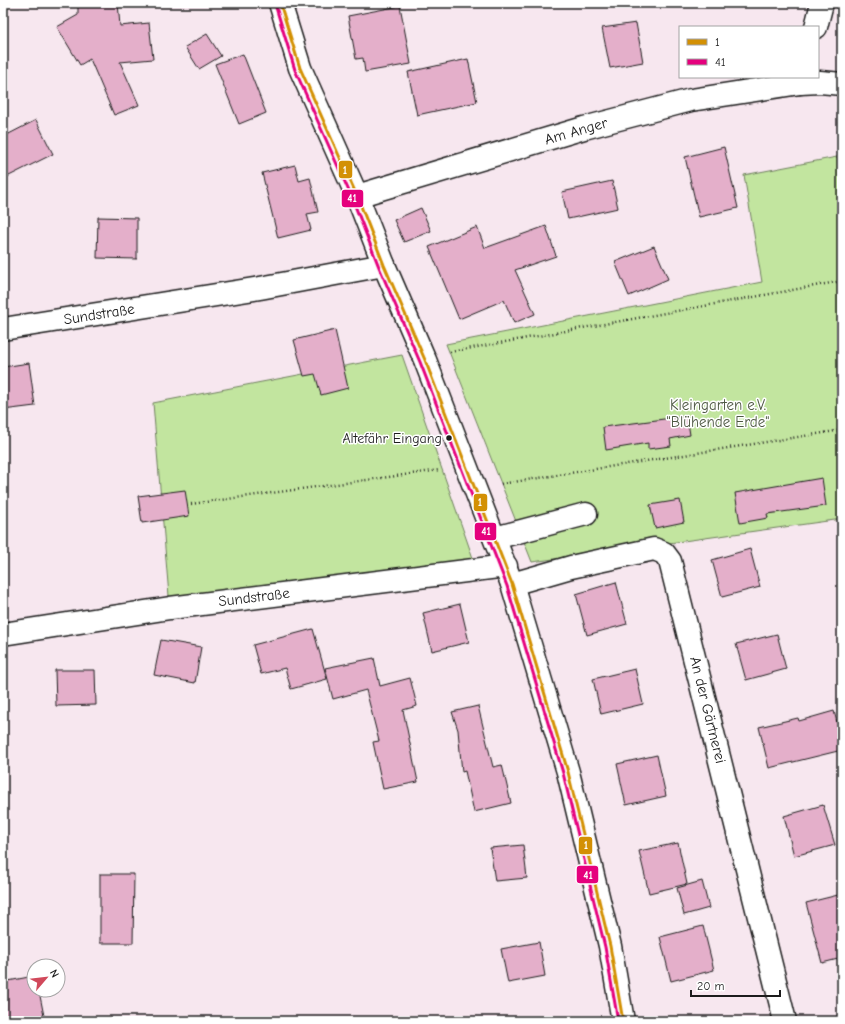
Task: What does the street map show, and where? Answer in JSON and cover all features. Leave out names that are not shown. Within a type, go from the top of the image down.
[{"type":"street","points":[[280,3],[300,68],[425,360],[509,575],[568,772],[610,946],[623,1021]]},
{"type":"street","points":[[816,26],[822,3]]},
{"type":"street","name":"Am Anger","points":[[356,196],[584,128],[691,100],[807,81],[842,84]]},
{"type":"street","name":"Sundstraße","points":[[3,330],[260,288],[384,265]]},
{"type":"street","points":[[495,538],[586,514]]},
{"type":"street","name":"An der Gärtnerei","points":[[509,575],[571,567],[654,549],[664,553],[670,561],[785,1021]]},
{"type":"street","name":"Sundstraße","points":[[3,634],[170,608],[509,575]]},
{"type":"path","points":[[425,360],[448,352],[842,281]]},
{"type":"path","points":[[476,490],[506,483],[842,430]]},
{"type":"path","points":[[191,504],[310,489],[467,466]]},
{"type":"green space","name":"Kleingarten e.V. \"Blühende Erde\"","points":[[842,156],[842,519],[532,562],[446,344],[762,282],[744,175]]},
{"type":"green space","points":[[402,355],[474,561],[170,608],[153,403]]},
{"type":"building","points":[[78,3],[118,3],[120,26],[149,23],[153,59],[120,62],[139,105],[114,115],[90,59],[80,65],[57,27],[78,15]]},
{"type":"building","points":[[400,6],[411,64],[365,72],[363,58],[356,59],[348,16]]},
{"type":"building","points":[[636,23],[643,62],[610,68],[602,28]]},
{"type":"building","points":[[207,34],[221,56],[199,69],[185,47]]},
{"type":"building","points":[[243,54],[266,113],[239,124],[215,64]]},
{"type":"building","points":[[468,59],[477,102],[417,115],[408,72]]},
{"type":"building","points":[[36,120],[53,154],[3,179],[3,137]]},
{"type":"building","points":[[724,147],[738,208],[699,217],[685,157]]},
{"type":"building","points":[[295,165],[299,181],[310,178],[318,212],[307,214],[311,230],[278,238],[262,173]]},
{"type":"building","points":[[612,181],[618,208],[568,219],[562,192]]},
{"type":"building","points":[[421,208],[431,231],[404,242],[394,220]]},
{"type":"building","points":[[98,217],[137,218],[137,259],[97,258]]},
{"type":"building","points":[[546,226],[556,256],[515,270],[535,314],[514,323],[504,300],[459,319],[429,247],[477,227],[485,248]]},
{"type":"building","points":[[654,246],[668,279],[629,296],[615,262]]},
{"type":"building","points":[[335,330],[348,388],[321,395],[315,374],[304,376],[294,340]]},
{"type":"building","points":[[29,363],[35,406],[3,410],[3,367]]},
{"type":"building","points":[[687,416],[690,435],[670,439],[671,446],[648,449],[648,443],[606,450],[603,427]]},
{"type":"building","points":[[822,478],[826,506],[767,514],[768,518],[740,523],[735,493]]},
{"type":"building","points":[[185,490],[189,516],[142,523],[138,496]]},
{"type":"building","points":[[680,500],[684,522],[655,528],[650,505]]},
{"type":"building","points":[[750,549],[760,587],[722,597],[712,560]]},
{"type":"building","points":[[616,582],[627,624],[587,635],[576,594]]},
{"type":"building","points":[[460,604],[469,642],[432,651],[423,613]]},
{"type":"building","points":[[313,629],[327,679],[291,689],[285,668],[261,674],[253,645]]},
{"type":"building","points":[[777,634],[786,669],[746,680],[736,644]]},
{"type":"building","points":[[161,640],[201,647],[195,683],[154,675]]},
{"type":"building","points":[[374,658],[380,686],[410,678],[417,706],[403,710],[418,782],[383,789],[373,742],[379,741],[366,690],[333,699],[325,668]]},
{"type":"building","points":[[635,669],[643,704],[601,714],[593,679]]},
{"type":"building","points":[[55,670],[95,670],[96,705],[56,706]]},
{"type":"building","points":[[478,706],[493,767],[502,765],[511,803],[474,812],[465,771],[462,772],[458,730],[452,712]]},
{"type":"building","points":[[834,711],[842,741],[842,750],[769,768],[759,727],[798,718],[799,721]]},
{"type":"building","points":[[657,755],[666,796],[626,805],[617,764]]},
{"type":"building","points":[[823,805],[835,845],[794,856],[784,816]]},
{"type":"building","points":[[678,843],[687,884],[649,893],[639,851]]},
{"type":"building","points":[[523,845],[527,878],[495,881],[490,848]]},
{"type":"building","points":[[100,874],[134,874],[133,943],[100,943]]},
{"type":"building","points":[[702,881],[709,908],[684,915],[677,888]]},
{"type":"building","points":[[842,894],[842,958],[822,963],[806,903]]},
{"type":"building","points":[[703,926],[714,970],[671,981],[660,937]]},
{"type":"building","points":[[539,942],[545,976],[508,983],[501,949]]},
{"type":"building","points":[[26,978],[26,998],[40,998],[45,1021],[3,1021],[3,982]]},
{"type":"transit line","name":"1","points":[[280,3],[300,68],[357,196],[384,265],[425,360],[512,584],[568,772],[610,946],[623,1021]]},
{"type":"transit line","name":"41","points":[[275,4],[295,70],[352,198],[379,267],[420,362],[507,586],[563,773],[605,947],[618,1021]]},
{"type":"place","name":"Altefähr Eingang","points":[[449,438]]}]
